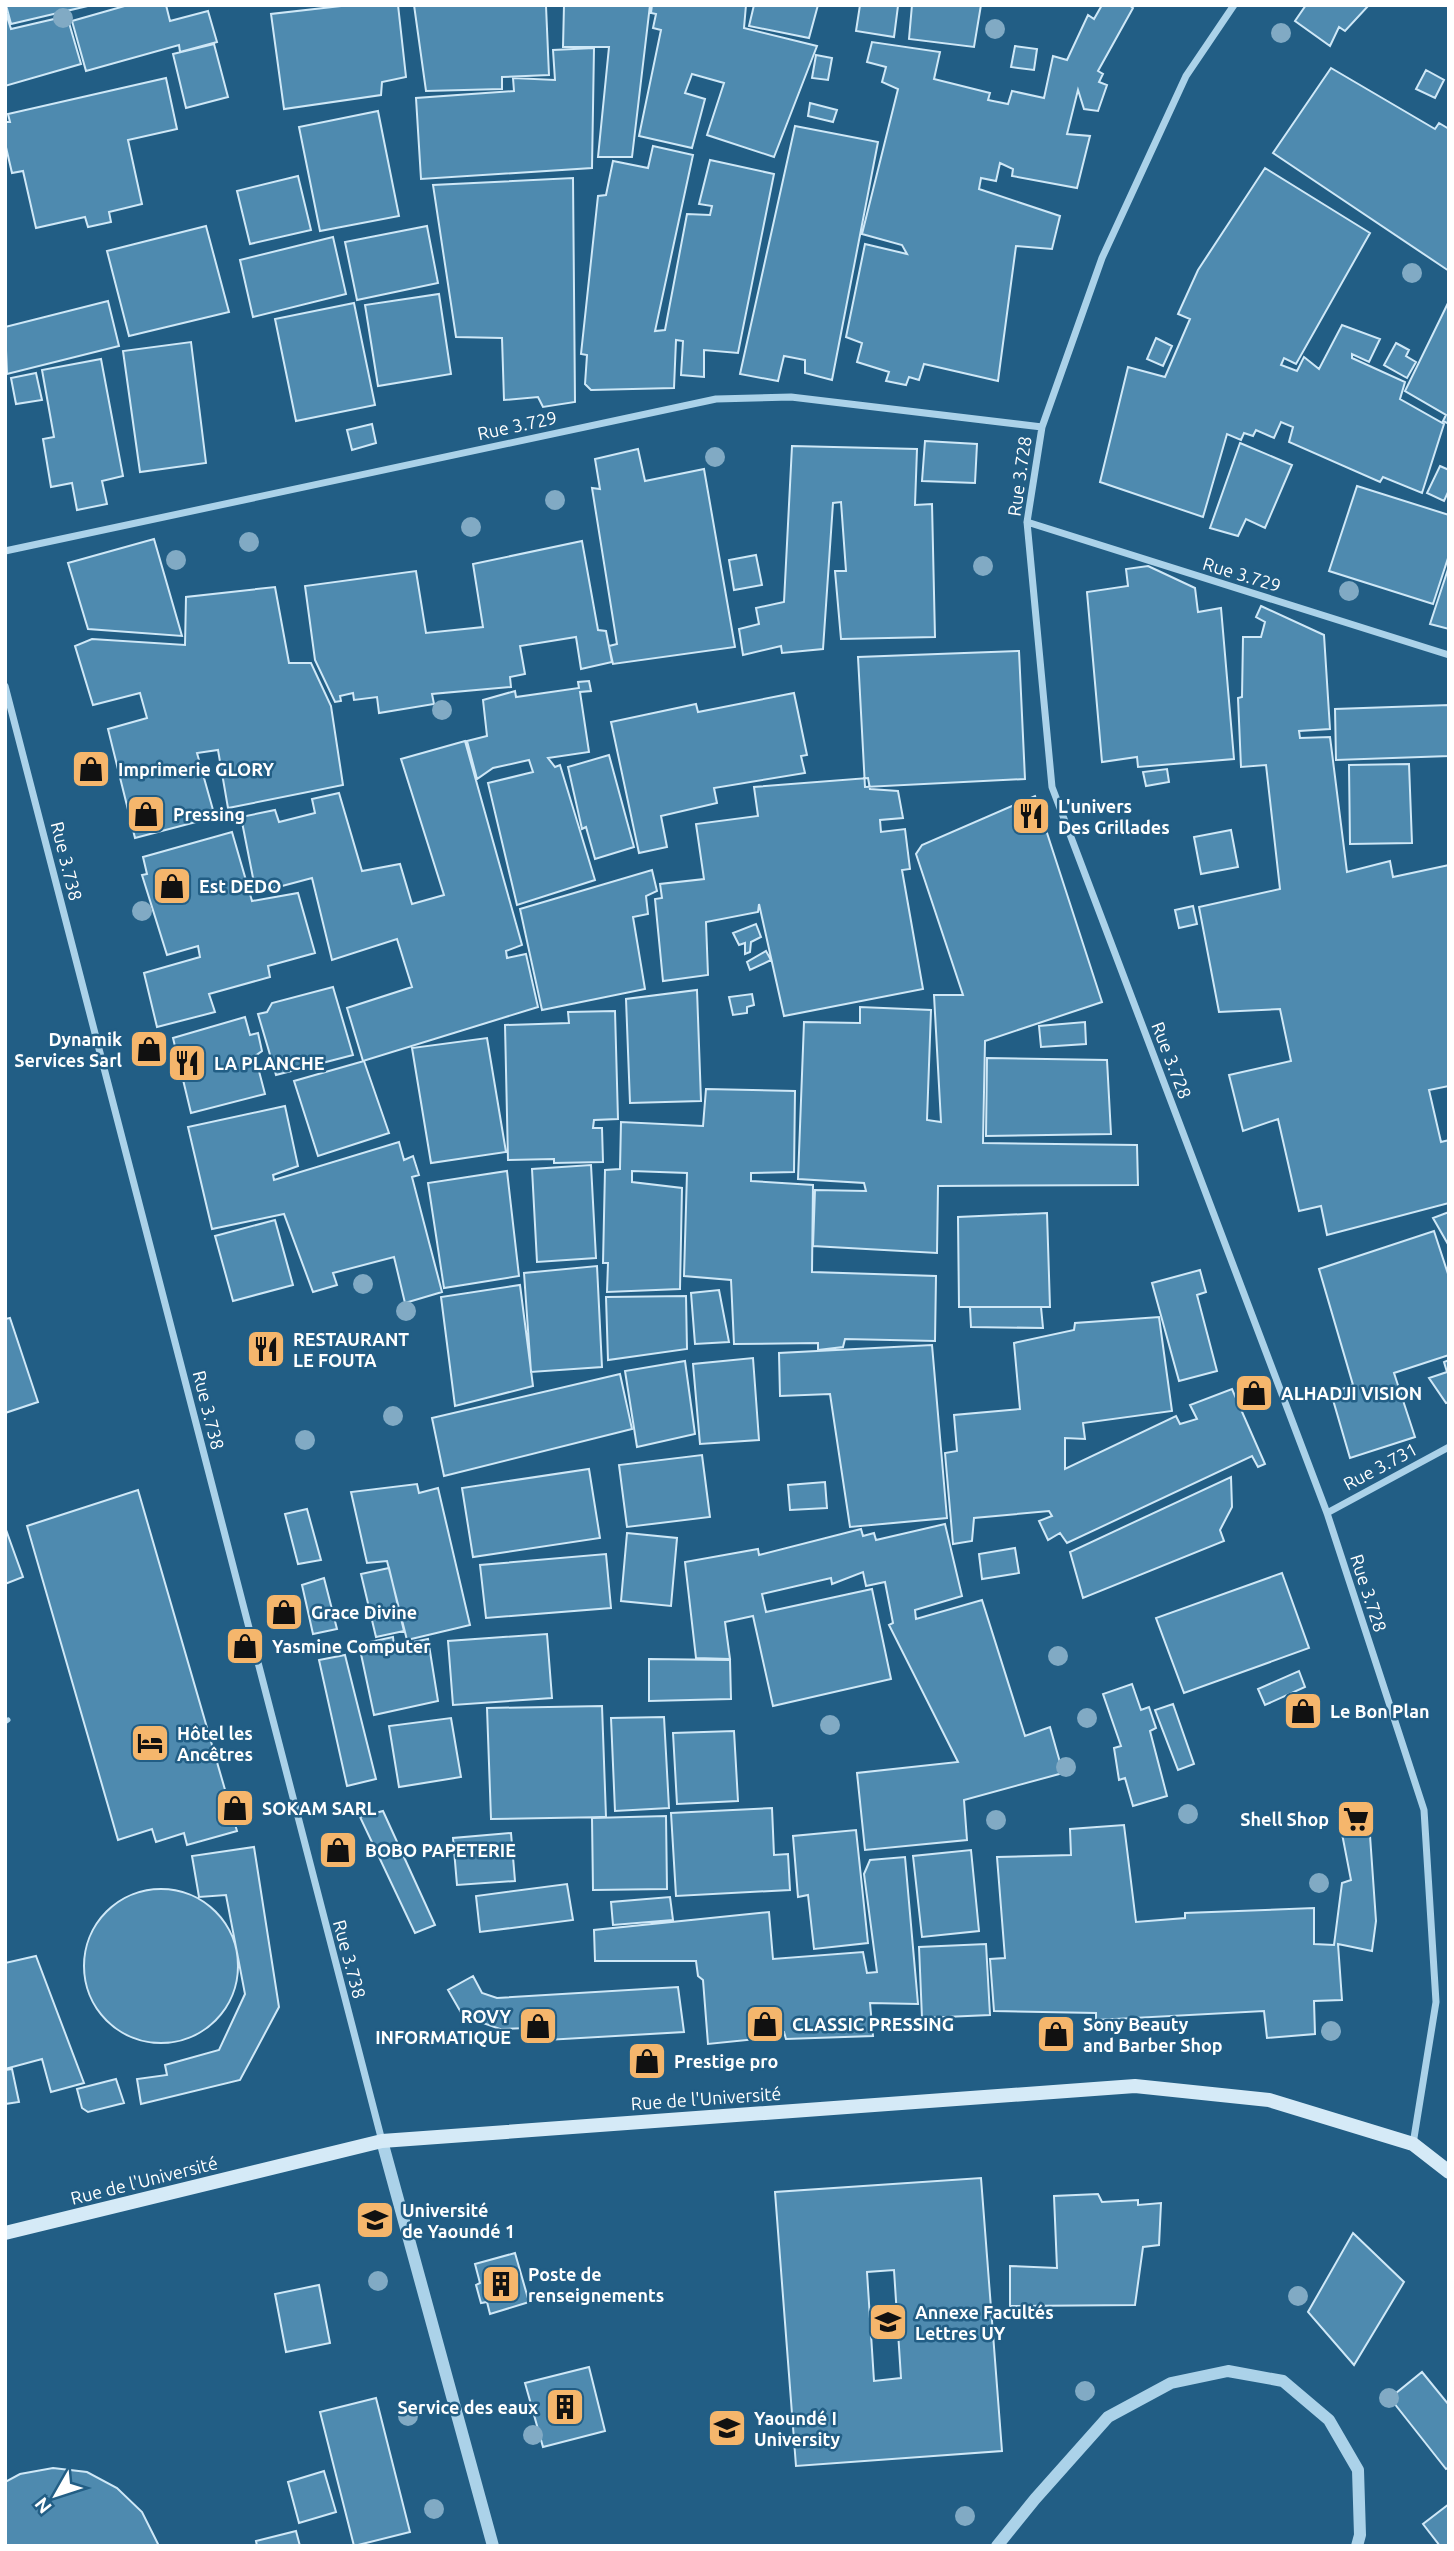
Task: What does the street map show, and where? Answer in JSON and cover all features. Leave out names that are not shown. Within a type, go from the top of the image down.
[{"type":"main road","name":"Rue de l'Université","points":[[5,2234],[382,2141],[1135,2086],[1269,2100],[1413,2144]]},
{"type":"main road","points":[[1413,2144],[1449,2172]]},
{"type":"street","name":"Rue 3.728","points":[[1234,5],[1186,76],[1102,258],[1042,427],[1027,522],[1052,787],[1326,1513],[1424,1811],[1436,2002],[1413,2144]]},
{"type":"street","name":"Rue 3.729","points":[[5,551],[716,399],[791,397],[1042,427]]},
{"type":"street","name":"Rue 3.729","points":[[1027,522],[1449,655]]},
{"type":"street","name":"Rue 3.738","points":[[5,686],[382,2141]]},
{"type":"street","name":"Rue 3.731","points":[[1326,1513],[1449,1447]]},
{"type":"street","points":[[382,2141],[493,2546]]},
{"type":"street","points":[[997,2546],[1108,2417],[1171,2383],[1228,2371],[1283,2381],[1329,2420],[1358,2470],[1360,2535],[1357,2546]]},
{"type":"building","points":[[6,5],[92,5],[11,24]]},
{"type":"building","points":[[128,5],[166,5],[170,21],[208,11],[217,42],[180,52],[179,45],[86,71],[72,21]]},
{"type":"building","points":[[350,5],[398,5],[406,77],[382,82],[381,95],[284,109],[271,14]]},
{"type":"building","points":[[414,5],[546,6],[549,75],[502,77],[502,89],[426,91]]},
{"type":"building","points":[[564,5],[650,5],[632,157],[598,157],[609,47],[563,47]]},
{"type":"building","points":[[652,5],[746,5],[744,28],[817,46],[774,157],[707,135],[724,83],[692,74],[685,93],[705,99],[692,148],[639,136],[661,30],[653,28],[656,14],[651,13]]},
{"type":"building","points":[[754,5],[818,5],[809,38],[749,26]]},
{"type":"building","points":[[860,5],[898,6],[894,37],[856,31]]},
{"type":"building","points":[[912,5],[981,5],[974,47],[909,39]]},
{"type":"building","points":[[1102,5],[1129,5],[1133,8],[1098,71],[1103,74],[1099,82],[1107,85],[1098,111],[1084,109],[1078,90],[1067,134],[1090,136],[1077,188],[1012,176],[1013,169],[1000,163],[996,181],[981,178],[979,189],[1060,216],[1052,249],[1016,246],[998,381],[924,364],[919,380],[909,377],[906,385],[886,381],[889,372],[857,362],[862,343],[846,337],[865,244],[907,254],[902,245],[862,234],[898,89],[882,82],[886,67],[867,62],[872,42],[940,52],[934,79],[990,93],[988,100],[1008,104],[1012,91],[1044,98],[1053,56],[1067,60],[1088,15],[1094,19]]},
{"type":"building","points":[[1306,5],[1369,5],[1345,31],[1339,27],[1330,46],[1295,21]]},
{"type":"building","points":[[5,10],[11,29],[67,16],[81,64],[5,86]]},
{"type":"building","points":[[214,44],[228,97],[186,108],[173,54]]},
{"type":"building","points":[[1015,46],[1037,49],[1034,70],[1011,67]]},
{"type":"building","points":[[594,48],[592,168],[421,179],[416,98],[514,91],[513,78],[555,80],[553,50]]},
{"type":"building","points":[[816,55],[832,58],[828,80],[812,78]]},
{"type":"building","points":[[1331,68],[1435,129],[1439,123],[1449,129],[1449,271],[1273,153]]},
{"type":"building","points":[[1426,70],[1444,80],[1435,98],[1416,89]]},
{"type":"building","points":[[166,78],[177,129],[128,140],[142,204],[109,212],[111,222],[88,227],[85,217],[36,228],[23,171],[12,173],[5,143],[5,122],[10,122],[8,114]]},
{"type":"building","points":[[810,103],[837,110],[833,122],[808,116]]},
{"type":"building","points":[[378,111],[399,216],[320,231],[299,127]]},
{"type":"building","points":[[795,126],[878,142],[832,380],[805,373],[805,360],[784,356],[778,381],[740,374]]},
{"type":"building","points":[[653,146],[693,155],[655,331],[665,330],[687,214],[710,215],[712,206],[699,204],[710,160],[774,174],[738,353],[704,350],[704,377],[681,375],[683,341],[676,340],[674,388],[591,390],[585,384],[587,355],[581,354],[598,196],[606,195],[613,161],[648,168]]},
{"type":"building","points":[[1265,168],[1370,233],[1296,364],[1284,358],[1281,365],[1297,371],[1304,357],[1319,369],[1342,325],[1380,339],[1369,362],[1352,354],[1352,358],[1405,382],[1400,399],[1444,424],[1422,493],[1383,477],[1380,482],[1289,442],[1293,427],[1281,422],[1274,438],[1256,430],[1253,436],[1244,433],[1241,440],[1227,434],[1203,517],[1100,482],[1128,367],[1165,377],[1190,319],[1178,314],[1198,270]]},
{"type":"building","points":[[298,176],[311,230],[250,244],[237,191]]},
{"type":"building","points":[[573,178],[575,402],[543,407],[538,397],[504,400],[502,338],[456,337],[433,185]]},
{"type":"building","points":[[206,226],[229,312],[129,336],[107,251]]},
{"type":"building","points":[[427,226],[438,283],[357,300],[345,242]]},
{"type":"building","points":[[333,237],[346,294],[253,317],[240,260]]},
{"type":"building","points":[[439,294],[451,374],[378,386],[365,305]]},
{"type":"building","points":[[108,301],[119,346],[7,374],[5,327]]},
{"type":"building","points":[[1449,301],[1449,424],[1443,421],[1446,415],[1405,391]]},
{"type":"building","points":[[354,303],[375,405],[296,421],[275,319]]},
{"type":"building","points":[[1156,338],[1172,346],[1163,366],[1147,359]]},
{"type":"building","points":[[191,342],[206,463],[140,472],[123,351]]},
{"type":"building","points":[[1396,343],[1409,350],[1406,356],[1416,362],[1407,378],[1384,365]]},
{"type":"building","points":[[101,359],[123,476],[102,481],[107,504],[77,510],[72,483],[51,487],[43,439],[54,437],[42,370]]},
{"type":"building","points":[[36,373],[42,400],[16,404],[11,378]]},
{"type":"building","points":[[372,424],[376,443],[352,450],[347,430]]},
{"type":"building","points":[[925,441],[977,444],[975,483],[922,481]]},
{"type":"building","points":[[1240,443],[1292,465],[1265,528],[1246,519],[1238,536],[1210,528]]},
{"type":"building","points":[[792,446],[917,449],[915,505],[932,504],[935,637],[841,639],[835,571],[846,571],[841,502],[833,503],[823,649],[782,653],[781,646],[743,655],[739,629],[759,624],[756,608],[784,602]]},
{"type":"building","points":[[638,449],[645,481],[704,469],[735,647],[613,664],[609,646],[617,644],[592,488],[600,489],[595,459]]},
{"type":"building","points":[[1440,466],[1449,470],[1449,490],[1444,501],[1427,493]]},
{"type":"building","points":[[1357,486],[1449,515],[1449,555],[1433,604],[1329,571]]},
{"type":"building","points":[[154,539],[182,636],[88,629],[68,563]]},
{"type":"building","points":[[582,541],[598,630],[606,631],[612,662],[581,669],[576,637],[520,646],[525,674],[510,677],[511,687],[432,694],[434,704],[379,713],[377,697],[354,700],[353,693],[340,696],[341,701],[335,702],[315,660],[305,586],[416,571],[426,633],[483,627],[473,564]]},
{"type":"building","points":[[756,555],[762,585],[734,590],[729,560]]},
{"type":"building","points":[[1148,566],[1195,588],[1198,612],[1221,608],[1234,759],[1138,767],[1137,757],[1102,762],[1087,592],[1128,586],[1126,569]]},
{"type":"building","points":[[1449,566],[1449,629],[1430,624]]},
{"type":"building","points":[[275,587],[289,663],[311,663],[331,706],[343,785],[228,808],[218,750],[197,753],[215,817],[135,838],[108,729],[147,718],[140,693],[93,705],[75,646],[92,639],[185,645],[186,597]]},
{"type":"building","points":[[1261,606],[1324,635],[1330,729],[1299,731],[1300,738],[1330,737],[1347,872],[1390,861],[1393,877],[1449,865],[1449,1086],[1429,1090],[1441,1142],[1449,1140],[1449,1203],[1327,1235],[1321,1206],[1299,1211],[1278,1119],[1243,1131],[1229,1075],[1291,1061],[1280,1009],[1219,1012],[1199,907],[1280,889],[1266,765],[1241,767],[1238,698],[1242,697],[1243,637],[1261,637],[1265,622],[1256,617]]},
{"type":"building","points":[[1019,651],[1025,779],[865,787],[858,657]]},
{"type":"building","points":[[589,681],[591,691],[580,692],[589,752],[548,758],[555,767],[560,765],[595,880],[517,905],[488,783],[533,772],[529,760],[493,768],[477,779],[467,741],[487,736],[483,700],[515,691],[516,697],[579,688],[578,682]]},
{"type":"building","points":[[794,693],[807,755],[801,756],[805,773],[714,788],[717,803],[661,816],[667,847],[639,853],[611,722],[696,704],[698,712]]},
{"type":"building","points":[[1449,705],[1449,756],[1336,760],[1335,709]]},
{"type":"building","points":[[465,741],[522,945],[506,951],[507,958],[526,954],[538,1007],[363,1061],[347,1008],[412,987],[397,939],[332,960],[312,878],[256,893],[241,817],[275,810],[279,822],[315,813],[312,799],[339,793],[362,871],[400,864],[412,904],[444,895],[401,759]]},
{"type":"building","points":[[609,755],[634,847],[595,859],[586,827],[582,829],[568,767]]},
{"type":"building","points":[[1409,764],[1412,843],[1350,844],[1349,765]]},
{"type":"building","points":[[1167,769],[1169,782],[1146,786],[1143,772]]},
{"type":"building","points":[[868,778],[870,789],[898,791],[903,818],[880,820],[881,832],[905,829],[910,869],[902,870],[923,989],[784,1016],[759,904],[758,912],[706,922],[708,975],[663,981],[655,899],[662,898],[660,884],[704,879],[696,824],[758,816],[754,787]]},
{"type":"building","points":[[1035,796],[1102,1002],[985,1041],[983,1143],[1137,1145],[1138,1185],[938,1186],[937,1253],[813,1246],[815,1190],[866,1191],[864,1183],[798,1179],[804,1022],[860,1023],[860,1007],[931,1010],[927,1120],[941,1122],[934,995],[963,995],[916,854],[922,845]]},
{"type":"building","points":[[1231,830],[1238,867],[1201,874],[1194,837]]},
{"type":"building","points":[[232,832],[252,901],[298,893],[315,953],[268,966],[270,977],[209,994],[215,1012],[157,1027],[144,973],[200,957],[198,946],[167,955],[142,875],[147,874],[143,857]]},
{"type":"building","points":[[652,870],[657,891],[646,896],[648,914],[633,917],[645,989],[542,1010],[520,909]]},
{"type":"building","points":[[1193,906],[1197,924],[1179,928],[1175,910]]},
{"type":"building","points":[[756,924],[761,937],[751,942],[750,952],[745,954],[745,943],[739,945],[733,933]]},
{"type":"building","points":[[766,951],[771,960],[750,970],[747,962]]},
{"type":"building","points":[[333,987],[353,1055],[276,1075],[258,1014],[267,1012],[272,1003]]},
{"type":"building","points":[[697,990],[701,1101],[630,1103],[626,999]]},
{"type":"building","points":[[752,994],[754,1005],[747,1007],[747,1013],[733,1015],[729,997]]},
{"type":"building","points":[[615,1011],[618,1119],[594,1120],[593,1128],[602,1128],[603,1162],[508,1160],[505,1025],[569,1023],[568,1012]]},
{"type":"building","points":[[245,1017],[250,1035],[258,1033],[262,1051],[255,1056],[265,1094],[191,1113],[173,1038]]},
{"type":"building","points":[[1085,1022],[1086,1044],[1041,1047],[1039,1026]]},
{"type":"building","points":[[487,1038],[506,1152],[431,1163],[412,1048]]},
{"type":"building","points":[[987,1058],[1107,1060],[1111,1134],[986,1136]]},
{"type":"building","points":[[364,1061],[389,1133],[318,1156],[294,1081]]},
{"type":"building","points":[[706,1089],[795,1091],[794,1172],[751,1173],[751,1181],[813,1185],[812,1272],[936,1276],[935,1341],[845,1339],[843,1347],[818,1350],[818,1343],[734,1344],[731,1280],[684,1276],[687,1173],[632,1171],[632,1182],[682,1188],[680,1289],[607,1292],[608,1263],[603,1263],[605,1170],[620,1169],[621,1122],[703,1126]]},
{"type":"building","points":[[285,1106],[298,1166],[273,1175],[274,1180],[399,1142],[404,1160],[413,1156],[419,1175],[412,1177],[442,1292],[405,1303],[394,1257],[333,1273],[337,1285],[313,1292],[284,1214],[212,1229],[188,1127]]},
{"type":"building","points":[[591,1165],[596,1258],[537,1262],[532,1169]]},
{"type":"building","points":[[507,1171],[519,1276],[444,1288],[428,1183]]},
{"type":"building","points":[[1449,1212],[1449,1246],[1433,1218]]},
{"type":"building","points":[[1047,1213],[1050,1307],[959,1307],[958,1217]]},
{"type":"building","points":[[275,1220],[293,1285],[233,1301],[215,1236]]},
{"type":"building","points":[[1434,1231],[1449,1277],[1449,1355],[1394,1373],[1415,1437],[1350,1458],[1331,1393],[1353,1385],[1319,1269]]},
{"type":"building","points":[[597,1266],[602,1367],[531,1372],[524,1273]]},
{"type":"building","points":[[1200,1270],[1206,1292],[1197,1295],[1217,1371],[1179,1381],[1152,1283]]},
{"type":"building","points":[[520,1285],[533,1386],[455,1406],[441,1297]]},
{"type":"building","points":[[719,1290],[729,1342],[695,1344],[691,1293]]},
{"type":"building","points":[[686,1296],[687,1349],[608,1360],[606,1297]]},
{"type":"building","points":[[970,1307],[1041,1307],[1043,1328],[971,1327]]},
{"type":"building","points":[[1159,1317],[1172,1411],[1083,1423],[1085,1439],[1065,1438],[1065,1469],[1176,1416],[1180,1424],[1197,1419],[1190,1405],[1232,1389],[1265,1464],[1258,1467],[1252,1456],[1067,1543],[1060,1533],[1048,1540],[1039,1521],[1052,1516],[1049,1511],[974,1518],[972,1541],[953,1544],[945,1453],[957,1451],[954,1415],[1020,1409],[1014,1343],[1074,1330],[1075,1323]]},
{"type":"building","points":[[10,1318],[38,1402],[5,1413],[5,1319]]},
{"type":"building","points":[[932,1345],[947,1518],[850,1527],[830,1394],[780,1396],[779,1353]]},
{"type":"building","points":[[753,1358],[759,1440],[700,1444],[693,1364]]},
{"type":"building","points":[[1449,1360],[1449,1402],[1446,1403],[1429,1378],[1447,1372],[1444,1362]]},
{"type":"building","points":[[685,1361],[695,1434],[637,1447],[625,1371]]},
{"type":"building","points":[[620,1374],[632,1429],[444,1476],[432,1418]]},
{"type":"building","points":[[702,1455],[710,1517],[627,1527],[619,1465]]},
{"type":"building","points":[[589,1469],[600,1538],[473,1557],[462,1488]]},
{"type":"building","points":[[1231,1477],[1232,1507],[1220,1530],[1224,1541],[1083,1598],[1070,1552]]},
{"type":"building","points":[[825,1482],[827,1508],[790,1510],[788,1485]]},
{"type":"building","points":[[417,1484],[419,1493],[438,1488],[470,1625],[407,1640],[387,1561],[367,1563],[351,1492]]},
{"type":"building","name":"Hôtel les Ancêtres","points":[[138,1490],[237,1831],[187,1845],[184,1833],[156,1842],[152,1829],[118,1840],[27,1526]]},
{"type":"building","points":[[307,1509],[321,1560],[298,1564],[285,1514]]},
{"type":"building","points":[[945,1524],[962,1596],[915,1610],[916,1619],[982,1600],[1025,1736],[1050,1727],[1063,1773],[964,1800],[967,1840],[865,1850],[857,1773],[958,1762],[889,1625],[893,1623],[885,1582],[866,1586],[863,1572],[832,1584],[831,1578],[762,1594],[766,1612],[872,1589],[891,1679],[773,1706],[753,1616],[725,1622],[730,1659],[696,1658],[685,1562],[758,1549],[759,1555],[861,1529],[863,1536],[874,1533],[876,1540]]},
{"type":"building","points":[[5,1527],[23,1577],[5,1584]]},
{"type":"building","points":[[627,1533],[677,1538],[671,1606],[621,1601]]},
{"type":"building","points":[[1015,1548],[1019,1573],[982,1579],[979,1554]]},
{"type":"building","points":[[606,1554],[611,1608],[486,1618],[480,1565]]},
{"type":"building","points":[[389,1568],[404,1631],[376,1637],[361,1574]]},
{"type":"building","points":[[1282,1573],[1309,1648],[1184,1693],[1156,1618]]},
{"type":"building","points":[[324,1578],[337,1629],[313,1634],[302,1585]]},
{"type":"building","points":[[547,1634],[552,1698],[453,1705],[448,1641]]},
{"type":"building","points":[[393,1637],[394,1646],[428,1639],[438,1701],[374,1715],[361,1654],[372,1652],[370,1642]]},
{"type":"building","points":[[345,1655],[376,1779],[347,1786],[319,1660]]},
{"type":"building","points":[[649,1659],[730,1660],[731,1699],[649,1701]]},
{"type":"building","points":[[1299,1671],[1305,1687],[1265,1705],[1258,1689]]},
{"type":"building","points":[[1132,1684],[1141,1710],[1149,1707],[1156,1728],[1150,1731],[1167,1796],[1133,1806],[1125,1778],[1119,1780],[1114,1748],[1121,1746],[1103,1694]]},
{"type":"building","points":[[1173,1704],[1194,1764],[1178,1770],[1155,1710]]},
{"type":"building","points":[[602,1706],[606,1817],[491,1819],[487,1708]]},
{"type":"building","points":[[664,1717],[669,1808],[615,1811],[611,1718]]},
{"type":"building","points":[[451,1718],[461,1777],[399,1787],[389,1726]]},
{"type":"building","points":[[734,1731],[738,1801],[677,1804],[673,1733]]},
{"type":"building","points":[[1368,1807],[1376,1921],[1372,1951],[1338,1944],[1342,2000],[1314,2001],[1315,2034],[1267,2038],[1264,2011],[1096,2020],[1096,2013],[994,2011],[990,1959],[1005,1958],[997,1857],[1071,1855],[1070,1829],[1124,1825],[1136,1922],[1185,1918],[1185,1913],[1314,1908],[1314,1944],[1334,1945],[1342,1883],[1351,1880],[1338,1813]]},
{"type":"building","points":[[772,1808],[774,1855],[788,1854],[790,1890],[676,1896],[671,1813]]},
{"type":"building","points":[[383,1811],[435,1925],[415,1933],[360,1817]]},
{"type":"building","points":[[666,1816],[667,1889],[593,1890],[592,1818]]},
{"type":"building","points":[[856,1830],[868,1943],[814,1949],[808,1895],[798,1897],[793,1836]]},
{"type":"building","points":[[511,1833],[515,1881],[457,1885],[453,1838]]},
{"type":"building","points":[[254,1847],[279,2007],[240,2080],[141,2104],[137,2079],[167,2075],[165,2065],[219,2050],[245,1994],[226,1895],[199,1897],[192,1856]]},
{"type":"building","points":[[971,1850],[979,1931],[922,1937],[913,1856]]},
{"type":"building","points":[[905,1857],[918,2004],[870,2003],[873,2036],[786,2039],[784,2032],[777,2032],[777,2037],[708,2044],[703,1980],[698,1976],[696,1961],[595,1961],[594,1930],[769,1912],[773,1959],[863,1952],[867,1973],[877,1972],[864,1874],[870,1860]]},
{"type":"building","points":[[567,1884],[573,1920],[480,1932],[476,1896]]},
{"type":"building","points":[[161,1889],[191,1894],[216,1911],[233,1936],[238,1966],[233,1996],[216,2021],[191,2038],[161,2043],[131,2038],[106,2021],[89,1996],[84,1966],[89,1936],[106,1911],[131,1894]]},
{"type":"building","points":[[670,1897],[673,1920],[613,1925],[611,1902]]},
{"type":"building","points":[[986,1944],[990,2015],[922,2018],[919,1947]]},
{"type":"building","points":[[36,1956],[84,2083],[51,2092],[42,2059],[5,2069],[5,1963]]},
{"type":"building","points":[[473,1976],[482,1993],[497,1998],[678,1987],[684,2032],[529,2041],[527,2028],[500,2029],[463,2016],[448,1990]]},
{"type":"building","points":[[12,2069],[19,2102],[5,2104],[5,2070]]},
{"type":"building","points":[[116,2079],[124,2103],[88,2112],[82,2108],[77,2089]]},
{"type":"building","name":"Annexe Facultés Lettres UY","points":[[981,2178],[1002,2451],[796,2466],[775,2192]],"holes":[[[894,2270],[901,2378],[874,2381],[867,2272]]]},
{"type":"building","points":[[1098,2194],[1102,2202],[1138,2200],[1138,2205],[1161,2203],[1159,2245],[1143,2247],[1135,2305],[1010,2306],[1010,2266],[1057,2268],[1054,2196]]},
{"type":"building","points":[[1353,2233],[1404,2282],[1354,2365],[1308,2312]]},
{"type":"building","name":"Poste de renseignements","points":[[515,2253],[529,2302],[490,2314],[487,2302],[481,2303],[476,2285],[480,2283],[475,2264]]},
{"type":"building","points":[[319,2285],[330,2343],[286,2352],[275,2294]]},
{"type":"building","name":"Service des eaux","points":[[589,2367],[605,2431],[543,2447],[525,2383]]},
{"type":"building","points":[[1422,2372],[1449,2405],[1449,2467],[1446,2469],[1390,2398]]},
{"type":"building","points":[[376,2398],[410,2532],[354,2546],[320,2412]]},
{"type":"building","points":[[53,2468],[87,2472],[117,2488],[142,2512],[159,2546],[5,2546],[5,2482],[20,2474]]},
{"type":"building","points":[[324,2471],[336,2512],[299,2523],[288,2482]]},
{"type":"building","points":[[1449,2504],[1449,2546],[1440,2546],[1423,2524]]},
{"type":"building","points":[[296,2531],[300,2546],[257,2546],[256,2541]]},
{"type":"place","name":"Imprimerie GLORY","points":[[91,769]]},
{"type":"place","name":"Pressing","points":[[146,814]]},
{"type":"place","name":"L'univers Des Grillades","points":[[1031,816]]},
{"type":"place","name":"Est DEDO","points":[[172,886]]},
{"type":"place","name":"Dynamik Services Sarl","points":[[149,1049]]},
{"type":"place","name":"LA PLANCHE","points":[[187,1063]]},
{"type":"place","name":"RESTAURANT LE FOUTA","points":[[266,1349]]},
{"type":"place","name":"ALHADJI VISION","points":[[1254,1393]]},
{"type":"place","name":"Grace Divine","points":[[284,1612]]},
{"type":"place","name":"Yasmine Computer","points":[[245,1646]]},
{"type":"place","name":"Le Bon Plan","points":[[1303,1711]]},
{"type":"place","name":"Hôtel les Ancêtres","points":[[150,1743]]},
{"type":"place","name":"SOKAM SARL","points":[[235,1808]]},
{"type":"place","name":"Shell Shop","points":[[1356,1819]]},
{"type":"place","name":"BOBO PAPETERIE","points":[[338,1850]]},
{"type":"place","name":"CLASSIC PRESSING","points":[[765,2024]]},
{"type":"place","name":"ROVY INFORMATIQUE","points":[[538,2026]]},
{"type":"place","name":"Sony Beauty and Barber Shop","points":[[1056,2034]]},
{"type":"place","name":"Prestige pro","points":[[647,2061]]},
{"type":"place","name":"Université de Yaoundé 1","points":[[375,2220]]},
{"type":"place","name":"Poste de renseignements","points":[[501,2284]]},
{"type":"place","name":"Annexe Facultés Lettres UY","points":[[888,2322]]},
{"type":"place","name":"Service des eaux","points":[[565,2407]]},
{"type":"place","name":"Yaoundé I University","points":[[727,2428]]}]
